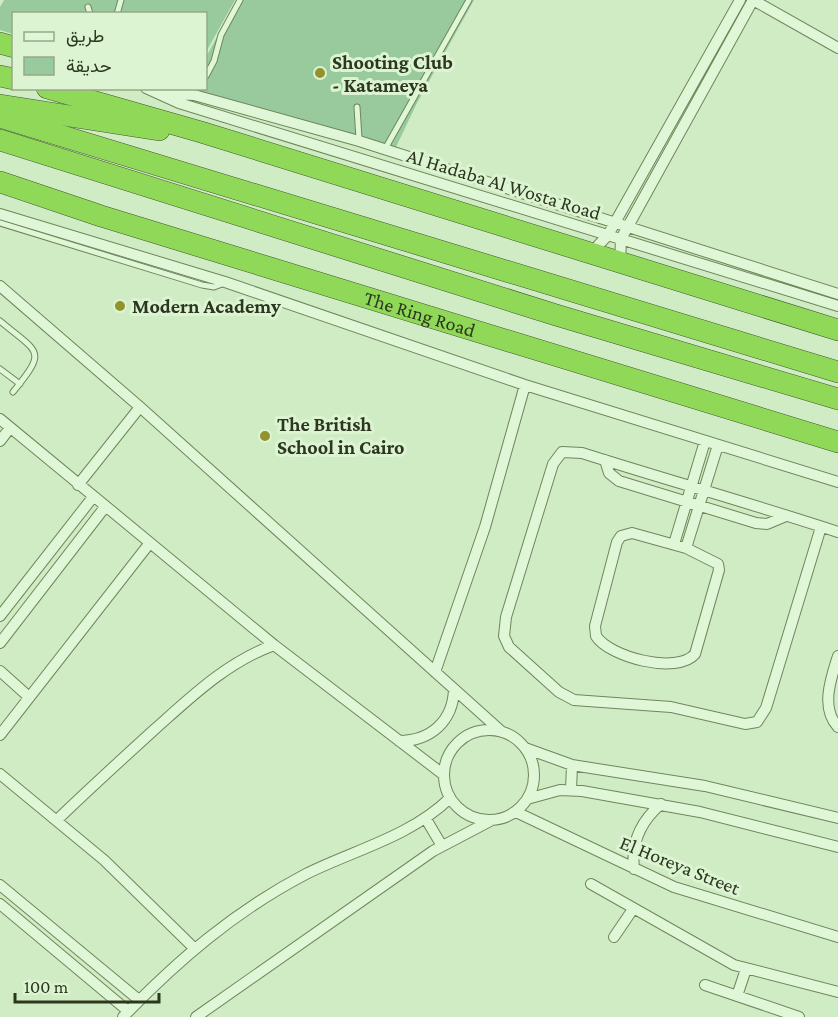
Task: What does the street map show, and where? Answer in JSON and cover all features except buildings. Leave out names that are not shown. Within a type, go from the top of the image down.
[{"type":"highway","points":[[59,90],[95,96],[201,132],[620,264],[838,330]]},
{"type":"highway","points":[[0,105],[149,130],[201,132]]},
{"type":"highway","points":[[0,117],[838,372]]},
{"type":"highway","name":"The Ring Road","points":[[0,141],[523,304],[838,399]]},
{"type":"highway","name":"The Ring Road","points":[[0,182],[124,223],[838,442]]},
{"type":"street","points":[[590,254],[608,235],[740,0]]},
{"type":"street","points":[[620,264],[621,239],[753,0],[838,48]]},
{"type":"street","name":"Al Hadaba Al Wosta Road","points":[[152,90],[179,103],[838,306]]},
{"type":"street","name":"Al Hadaba Al Wosta Road","points":[[160,93],[195,92],[385,149],[838,294]]},
{"type":"street","points":[[354,156],[359,141]]},
{"type":"street","points":[[0,214],[148,264],[225,282],[525,385],[838,482]]},
{"type":"street","points":[[0,286],[140,407],[502,732],[525,748],[572,765],[705,786],[838,818]]},
{"type":"street","points":[[435,672],[485,527],[525,385]]},
{"type":"street","points":[[78,485],[140,407]]},
{"type":"street","points":[[0,419],[274,645],[444,775]]},
{"type":"street","points":[[0,441],[10,428]]},
{"type":"street","points":[[674,544],[705,441]]},
{"type":"street","points":[[686,548],[718,445]]},
{"type":"street","points":[[821,527],[766,708],[757,722],[745,724],[671,707],[574,700],[559,692],[506,642],[504,626],[557,455],[571,451],[605,460],[838,532]]},
{"type":"street","points":[[605,460],[609,473],[619,481],[686,503],[760,524],[786,516]]},
{"type":"street","points":[[0,616],[93,498]]},
{"type":"street","points":[[0,643],[105,507]]},
{"type":"street","points":[[632,533],[674,544],[714,560],[719,567],[692,658],[680,663],[653,662],[626,655],[602,643],[596,636],[595,626],[619,539],[625,534],[632,533]]},
{"type":"street","points":[[0,735],[149,544]]},
{"type":"street","points":[[57,819],[209,682],[244,658],[274,645]]},
{"type":"street","points":[[838,656],[830,683],[829,702],[830,716],[838,727]]},
{"type":"street","points":[[0,671],[29,697]]},
{"type":"street","points":[[399,741],[416,740],[439,728],[452,706],[454,689]]},
{"type":"street","points":[[829,702],[838,710]]},
{"type":"street","points":[[492,820],[468,815],[450,798],[444,775],[446,761],[452,749],[462,739],[474,733],[502,732]]},
{"type":"street","points":[[525,748],[534,774],[527,800]]},
{"type":"street","points":[[571,790],[572,765]]},
{"type":"street","points":[[0,774],[104,860],[194,948]]},
{"type":"street","points":[[196,1017],[442,846],[492,820],[516,812],[527,800],[548,792],[571,790],[661,804],[739,820],[838,847]]},
{"type":"street","points":[[0,904],[125,1014],[218,928],[274,892],[334,860],[398,834],[426,819],[450,798]]},
{"type":"street","points":[[634,869],[633,853],[640,830],[661,804]]},
{"type":"street","name":"El Horeya Street","points":[[516,812],[634,869],[704,898],[838,937]]},
{"type":"street","points":[[426,819],[442,846]]},
{"type":"street","points":[[591,884],[727,962],[838,993]]},
{"type":"street","points":[[0,885],[139,1000]]},
{"type":"street","points":[[614,937],[633,909]]},
{"type":"street","points":[[737,996],[746,969]]},
{"type":"street","points":[[705,985],[799,1017]]},
{"type":"lane","points":[[207,74],[214,61],[221,35],[240,0]]},
{"type":"lane","points":[[385,149],[469,0]]},
{"type":"lane","points":[[359,107],[359,141]]},
{"type":"lane","points":[[0,223],[100,249]]},
{"type":"lane","points":[[0,321],[30,346],[36,355],[34,366],[13,392]]},
{"type":"lane","points":[[0,369],[20,384]]},
{"type":"green space","points":[[4,0],[235,0],[207,50],[207,12],[12,12],[12,34],[0,30],[0,7]]},
{"type":"green space","name":"Shooting Club - Katameya","points":[[237,0],[474,0],[417,103],[396,147],[196,90],[207,90],[207,55]]},
{"type":"place","name":"Shooting Club - Katameya","points":[[320,73]]},
{"type":"place","name":"Modern Academy","points":[[120,306]]},
{"type":"place","name":"The British School in Cairo","points":[[265,436]]}]
